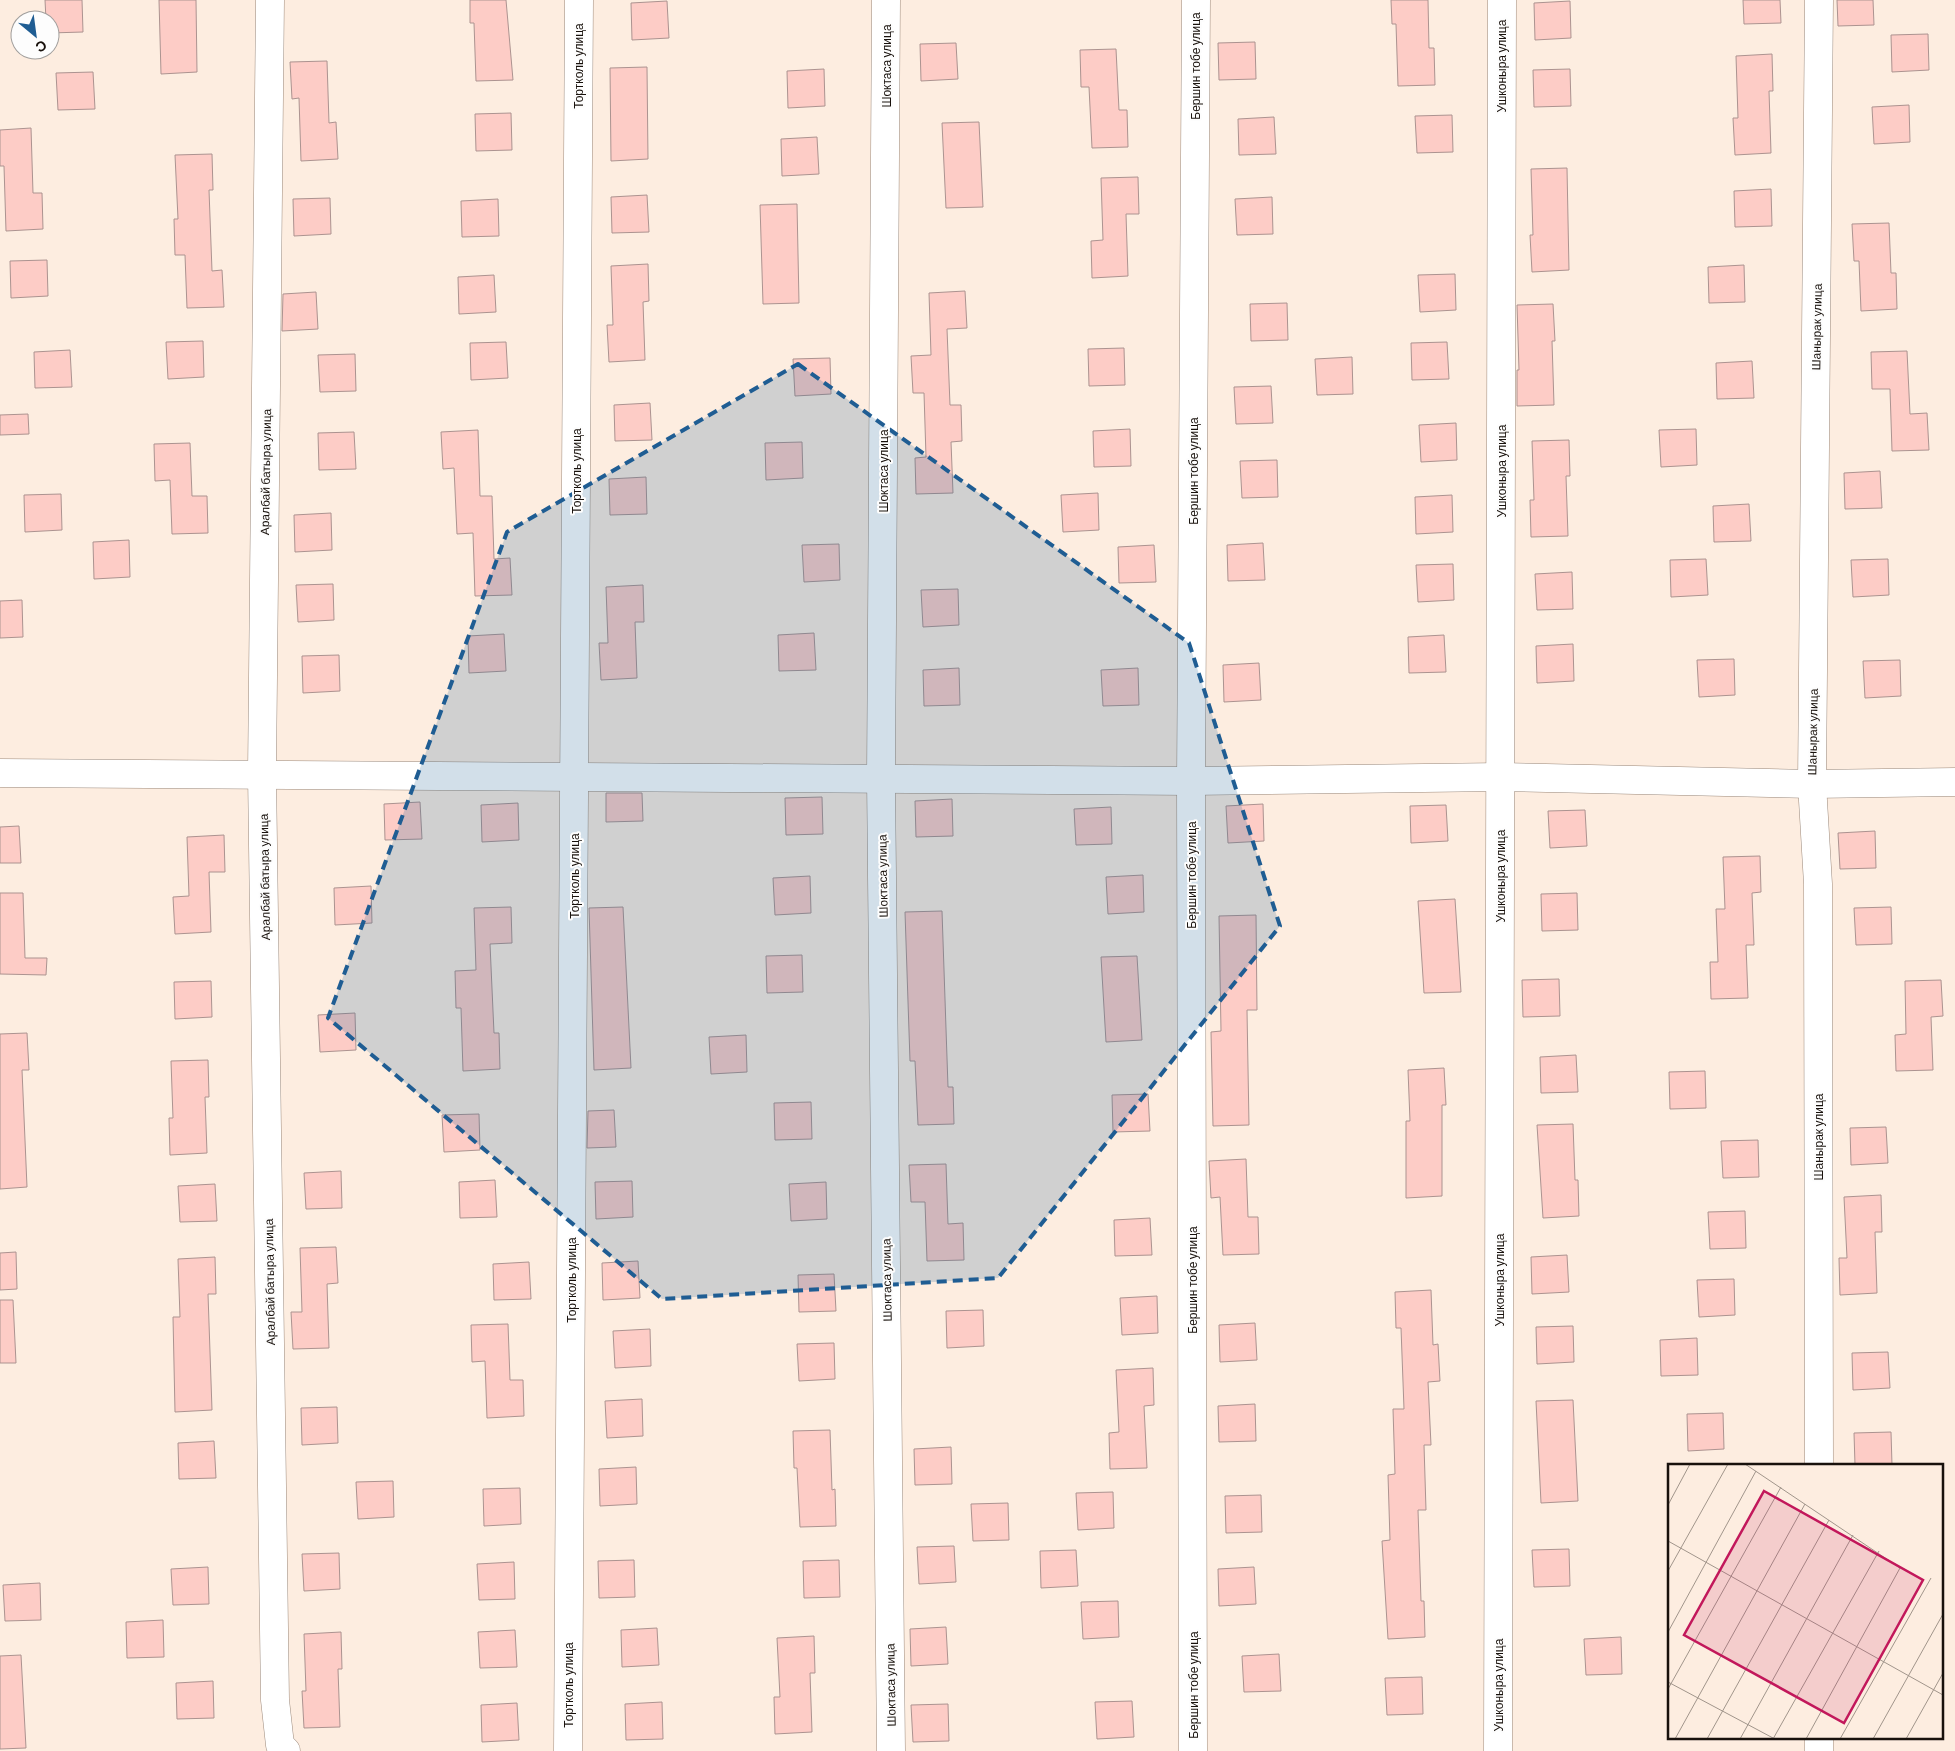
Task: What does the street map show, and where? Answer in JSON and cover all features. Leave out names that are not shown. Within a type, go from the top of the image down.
[{"type":"street","name":"Аралбай батыра улица","points":[[270,0],[262,774],[275,1700],[280,1745],[286,1751]]},
{"type":"street","name":"Тортколь улица","points":[[568,1751],[579,0]]},
{"type":"street","name":"Шоктаса улица","points":[[886,0],[881,779],[891,1751]]},
{"type":"street","name":"Бершин тобе улица","points":[[1193,1751],[1191,781],[1196,0]]},
{"type":"street","name":"Ушконыра улица","points":[[1498,1751],[1502,0]]},
{"type":"street","name":"Шанырак улица","points":[[1819,0],[1812,784],[1818,884],[1819,1464]]},
{"type":"street","points":[[0,773],[1191,781],[1500,776],[1812,784],[1955,782]]},
{"type":"street","points":[[1819,1738],[1819,1751]]},
{"type":"highlighted area","points":[[798,364],[1189,643],[1280,926],[998,1278],[662,1299],[328,1018],[507,532]]},
{"type":"building","points":[[45,0],[82,0],[83,32],[60,33],[60,10],[46,10]]},
{"type":"building","points":[[159,0],[196,0],[197,72],[161,74]]},
{"type":"building","points":[[470,0],[506,0],[513,80],[476,81],[474,23],[470,23]]},
{"type":"building","points":[[1391,0],[1428,0],[1429,48],[1434,48],[1435,85],[1398,86],[1396,24],[1392,24]]},
{"type":"building","points":[[1743,0],[1780,0],[1781,23],[1744,24]]},
{"type":"building","points":[[1837,0],[1873,0],[1874,25],[1838,26]]},
{"type":"building","points":[[667,1],[669,38],[632,40],[631,3]]},
{"type":"building","points":[[1570,1],[1571,38],[1535,40],[1534,3]]},
{"type":"building","points":[[1928,34],[1929,70],[1892,72],[1891,35]]},
{"type":"building","points":[[1255,42],[1256,79],[1219,80],[1218,43]]},
{"type":"building","points":[[956,43],[958,79],[921,81],[920,44]]},
{"type":"building","points":[[1116,49],[1119,110],[1127,110],[1128,147],[1092,148],[1089,87],[1081,87],[1080,50]]},
{"type":"building","points":[[1772,54],[1773,91],[1769,91],[1771,153],[1735,155],[1733,118],[1738,118],[1736,56]]},
{"type":"building","points":[[327,61],[329,123],[336,122],[338,159],[301,161],[299,98],[292,99],[290,62]]},
{"type":"building","points":[[647,67],[648,159],[611,161],[610,68]]},
{"type":"building","points":[[824,69],[825,106],[788,108],[787,71]]},
{"type":"building","points":[[1570,69],[1571,106],[1534,107],[1533,70]]},
{"type":"building","points":[[93,72],[95,109],[58,110],[56,73]]},
{"type":"building","points":[[1909,105],[1910,142],[1874,144],[1872,107]]},
{"type":"building","points":[[511,113],[512,150],[476,151],[475,114]]},
{"type":"building","points":[[1452,115],[1453,152],[1417,153],[1415,116]]},
{"type":"building","points":[[1274,117],[1276,154],[1239,155],[1238,119]]},
{"type":"building","points":[[979,122],[983,207],[946,208],[942,123]]},
{"type":"building","points":[[31,128],[33,193],[42,193],[43,229],[6,231],[4,166],[0,166],[0,130]]},
{"type":"building","points":[[817,137],[819,174],[782,176],[781,139]]},
{"type":"building","points":[[212,154],[213,190],[209,190],[212,271],[222,270],[224,307],[187,308],[185,255],[175,255],[174,219],[178,219],[175,155]]},
{"type":"building","points":[[1567,168],[1569,270],[1532,272],[1530,235],[1533,235],[1531,169]]},
{"type":"building","points":[[1138,177],[1139,214],[1126,214],[1128,276],[1092,278],[1091,241],[1103,240],[1101,178]]},
{"type":"building","points":[[1771,189],[1772,226],[1735,227],[1734,191]]},
{"type":"building","points":[[647,195],[649,232],[612,233],[611,197]]},
{"type":"building","points":[[1272,197],[1273,234],[1237,235],[1235,199]]},
{"type":"building","points":[[330,198],[331,234],[294,236],[293,199]]},
{"type":"building","points":[[498,199],[499,236],[462,237],[461,201]]},
{"type":"building","points":[[797,204],[799,303],[763,304],[760,205]]},
{"type":"building","points":[[1889,223],[1891,273],[1896,273],[1897,309],[1861,311],[1859,261],[1854,261],[1852,224]]},
{"type":"building","points":[[47,260],[48,296],[11,298],[10,261]]},
{"type":"building","points":[[648,264],[649,301],[643,302],[645,360],[609,362],[607,325],[613,325],[611,266]]},
{"type":"building","points":[[1744,265],[1745,302],[1709,303],[1708,267]]},
{"type":"building","points":[[1455,274],[1456,310],[1420,312],[1418,275]]},
{"type":"building","points":[[494,275],[496,312],[459,314],[458,277]]},
{"type":"building","points":[[965,291],[967,328],[947,329],[950,405],[961,405],[962,441],[951,442],[953,493],[916,494],[915,458],[926,457],[924,393],[913,393],[911,356],[931,355],[929,293]]},
{"type":"building","points":[[316,292],[318,329],[282,331],[283,294]]},
{"type":"building","points":[[1287,303],[1288,340],[1251,341],[1250,304]]},
{"type":"building","points":[[1553,304],[1555,341],[1552,341],[1554,405],[1517,406],[1517,370],[1519,370],[1517,305]]},
{"type":"building","points":[[203,341],[204,377],[168,379],[166,342]]},
{"type":"building","points":[[506,342],[508,378],[471,380],[470,343]]},
{"type":"building","points":[[1447,342],[1449,379],[1412,380],[1411,343]]},
{"type":"building","points":[[1124,348],[1125,385],[1089,386],[1088,349]]},
{"type":"building","points":[[70,350],[72,387],[35,388],[34,352]]},
{"type":"building","points":[[1907,351],[1910,414],[1927,413],[1929,450],[1892,451],[1890,389],[1872,389],[1871,352]]},
{"type":"building","points":[[355,354],[356,391],[320,392],[318,355]]},
{"type":"building","points":[[1352,357],[1353,394],[1317,395],[1315,359]]},
{"type":"building","points":[[830,358],[831,394],[795,396],[793,359]]},
{"type":"building","points":[[1752,361],[1754,398],[1717,399],[1716,363]]},
{"type":"building","points":[[1271,386],[1273,423],[1236,424],[1234,387]]},
{"type":"building","points":[[650,403],[652,440],[615,441],[614,405]]},
{"type":"building","points":[[28,414],[29,434],[0,435],[0,415]]},
{"type":"building","points":[[1456,423],[1457,460],[1421,462],[1419,425]]},
{"type":"building","points":[[1130,429],[1131,466],[1094,467],[1093,431]]},
{"type":"building","points":[[1696,429],[1697,465],[1661,467],[1659,430]]},
{"type":"building","points":[[478,430],[480,496],[492,496],[494,559],[510,558],[512,595],[475,596],[473,533],[457,534],[454,468],[443,469],[441,432]]},
{"type":"building","points":[[354,432],[356,469],[319,470],[318,433]]},
{"type":"building","points":[[1569,440],[1570,476],[1566,476],[1568,536],[1531,537],[1530,500],[1534,500],[1532,441]]},
{"type":"building","points":[[802,442],[803,478],[766,480],[765,443]]},
{"type":"building","points":[[190,443],[192,496],[207,496],[208,533],[172,534],[170,480],[155,481],[154,444]]},
{"type":"building","points":[[1277,460],[1278,497],[1242,498],[1240,461]]},
{"type":"building","points":[[1880,471],[1882,508],[1845,509],[1844,473]]},
{"type":"building","points":[[646,477],[647,514],[610,515],[609,479]]},
{"type":"building","points":[[1098,493],[1099,530],[1063,532],[1061,495]]},
{"type":"building","points":[[61,494],[62,530],[25,532],[24,495]]},
{"type":"building","points":[[1452,495],[1453,532],[1416,534],[1415,497]]},
{"type":"building","points":[[1749,504],[1751,541],[1714,542],[1713,506]]},
{"type":"building","points":[[331,513],[332,550],[295,552],[294,515]]},
{"type":"building","points":[[129,540],[130,577],[94,579],[93,542]]},
{"type":"building","points":[[1263,543],[1265,580],[1228,581],[1227,545]]},
{"type":"building","points":[[839,544],[840,580],[804,582],[802,545]]},
{"type":"building","points":[[1154,545],[1156,582],[1119,583],[1118,547]]},
{"type":"building","points":[[1706,559],[1708,595],[1671,597],[1670,560]]},
{"type":"building","points":[[1888,559],[1889,595],[1853,597],[1851,560]]},
{"type":"building","points":[[1453,564],[1454,600],[1418,602],[1416,565]]},
{"type":"building","points":[[1572,572],[1573,609],[1537,610],[1535,574]]},
{"type":"building","points":[[333,584],[334,620],[298,622],[296,585]]},
{"type":"building","points":[[643,585],[644,622],[635,622],[637,678],[601,680],[599,643],[608,643],[606,587]]},
{"type":"building","points":[[958,589],[959,625],[923,627],[921,590]]},
{"type":"building","points":[[22,600],[23,637],[0,638],[0,601]]},
{"type":"building","points":[[814,633],[816,670],[779,671],[778,635]]},
{"type":"building","points":[[504,634],[506,671],[469,673],[468,636]]},
{"type":"building","points":[[1444,635],[1446,672],[1409,673],[1408,637]]},
{"type":"building","points":[[1573,644],[1574,681],[1537,683],[1536,646]]},
{"type":"building","points":[[339,655],[340,691],[303,693],[302,656]]},
{"type":"building","points":[[1734,659],[1735,695],[1699,697],[1697,660]]},
{"type":"building","points":[[1900,660],[1901,696],[1865,698],[1863,661]]},
{"type":"building","points":[[1259,663],[1261,700],[1224,702],[1223,665]]},
{"type":"building","points":[[959,668],[960,705],[924,706],[923,670]]},
{"type":"building","points":[[1138,668],[1139,705],[1103,706],[1101,670]]},
{"type":"building","points":[[606,793],[642,793],[643,821],[606,822]]},
{"type":"building","points":[[822,797],[823,834],[786,835],[785,798]]},
{"type":"building","points":[[952,799],[953,836],[916,837],[915,801]]},
{"type":"building","points":[[420,802],[422,839],[385,840],[384,804]]},
{"type":"building","points":[[518,803],[519,840],[482,842],[481,805]]},
{"type":"building","points":[[1263,804],[1264,841],[1228,843],[1226,806]]},
{"type":"building","points":[[1446,805],[1448,841],[1411,843],[1410,806]]},
{"type":"building","points":[[1111,807],[1112,844],[1076,845],[1074,809]]},
{"type":"building","points":[[1585,810],[1587,846],[1550,848],[1548,811]]},
{"type":"building","points":[[19,826],[21,863],[0,863],[0,827]]},
{"type":"building","points":[[1875,831],[1876,868],[1840,869],[1838,833]]},
{"type":"building","points":[[224,835],[225,872],[209,872],[211,932],[175,934],[173,897],[189,896],[187,837]]},
{"type":"building","points":[[1760,856],[1761,892],[1752,893],[1754,945],[1746,945],[1748,998],[1711,999],[1710,962],[1718,962],[1716,909],[1725,909],[1723,857]]},
{"type":"building","points":[[1143,875],[1144,912],[1108,914],[1106,877]]},
{"type":"building","points":[[810,876],[811,913],[775,915],[773,878]]},
{"type":"building","points":[[371,886],[372,923],[335,925],[334,888]]},
{"type":"building","points":[[0,893],[23,893],[25,958],[47,958],[46,975],[0,974]]},
{"type":"building","points":[[1577,893],[1578,930],[1542,931],[1541,894]]},
{"type":"building","points":[[1455,899],[1461,992],[1424,993],[1418,901]]},
{"type":"building","points":[[511,907],[512,943],[490,944],[494,1033],[499,1033],[500,1069],[463,1071],[461,1008],[456,1008],[455,971],[476,970],[474,908]]},
{"type":"building","points":[[623,907],[631,1068],[594,1070],[589,908]]},
{"type":"building","points":[[1891,907],[1892,944],[1856,945],[1854,908]]},
{"type":"building","points":[[942,911],[948,1087],[953,1087],[954,1124],[918,1125],[915,1061],[910,1061],[905,912]]},
{"type":"building","points":[[1256,915],[1257,1010],[1247,1010],[1249,1125],[1213,1126],[1211,1032],[1221,1031],[1219,916]]},
{"type":"building","points":[[802,955],[803,992],[767,993],[766,956]]},
{"type":"building","points":[[1137,956],[1142,1040],[1106,1042],[1101,957]]},
{"type":"building","points":[[1559,979],[1560,1016],[1523,1017],[1522,980]]},
{"type":"building","points":[[1941,980],[1943,1016],[1931,1017],[1933,1070],[1896,1071],[1895,1035],[1906,1034],[1905,981]]},
{"type":"building","points":[[211,981],[212,1017],[175,1019],[174,982]]},
{"type":"building","points":[[355,1013],[356,1050],[320,1052],[318,1015]]},
{"type":"building","points":[[27,1033],[29,1070],[22,1070],[27,1187],[0,1189],[0,1034]]},
{"type":"building","points":[[746,1035],[747,1072],[711,1074],[709,1037]]},
{"type":"building","points":[[1576,1055],[1578,1092],[1541,1093],[1540,1057]]},
{"type":"building","points":[[208,1060],[209,1097],[205,1097],[207,1153],[170,1155],[169,1118],[173,1118],[171,1061]]},
{"type":"building","points":[[1444,1068],[1446,1105],[1442,1105],[1442,1196],[1406,1198],[1406,1121],[1410,1121],[1408,1070]]},
{"type":"building","points":[[1705,1071],[1706,1108],[1670,1109],[1669,1072]]},
{"type":"building","points":[[1148,1094],[1150,1131],[1113,1132],[1112,1095]]},
{"type":"building","points":[[811,1102],[812,1139],[775,1140],[774,1103]]},
{"type":"building","points":[[614,1110],[616,1147],[587,1148],[588,1111]]},
{"type":"building","points":[[479,1114],[480,1150],[444,1152],[442,1115]]},
{"type":"building","points":[[1573,1124],[1575,1180],[1578,1180],[1579,1216],[1543,1218],[1537,1125]]},
{"type":"building","points":[[1886,1127],[1888,1163],[1851,1165],[1850,1128]]},
{"type":"building","points":[[1758,1140],[1759,1177],[1723,1178],[1721,1141]]},
{"type":"building","points":[[1246,1159],[1248,1217],[1258,1217],[1259,1254],[1223,1255],[1220,1197],[1211,1198],[1209,1161]]},
{"type":"building","points":[[946,1164],[948,1224],[963,1223],[964,1260],[927,1261],[925,1202],[911,1202],[909,1165]]},
{"type":"building","points":[[341,1171],[342,1208],[306,1209],[304,1173]]},
{"type":"building","points":[[495,1180],[497,1217],[460,1218],[459,1182]]},
{"type":"building","points":[[632,1181],[633,1217],[596,1219],[595,1182]]},
{"type":"building","points":[[826,1182],[827,1219],[791,1221],[789,1184]]},
{"type":"building","points":[[215,1184],[217,1221],[180,1222],[178,1186]]},
{"type":"building","points":[[1881,1195],[1882,1232],[1875,1232],[1877,1293],[1840,1295],[1839,1258],[1847,1258],[1844,1197]]},
{"type":"building","points":[[1745,1211],[1746,1248],[1710,1249],[1708,1212]]},
{"type":"building","points":[[1150,1218],[1152,1255],[1115,1256],[1114,1220]]},
{"type":"building","points":[[336,1247],[338,1283],[327,1284],[329,1348],[293,1349],[291,1312],[302,1312],[300,1248]]},
{"type":"building","points":[[16,1252],[17,1289],[0,1290],[0,1253]]},
{"type":"building","points":[[1567,1255],[1569,1292],[1532,1294],[1531,1257]]},
{"type":"building","points":[[215,1257],[216,1294],[208,1294],[212,1410],[175,1412],[173,1317],[180,1317],[178,1259]]},
{"type":"building","points":[[638,1261],[640,1298],[603,1300],[602,1263]]},
{"type":"building","points":[[529,1262],[531,1299],[494,1300],[493,1264]]},
{"type":"building","points":[[834,1274],[836,1311],[799,1312],[798,1275]]},
{"type":"building","points":[[1734,1279],[1735,1315],[1699,1317],[1697,1280]]},
{"type":"building","points":[[1431,1290],[1433,1345],[1438,1344],[1440,1381],[1428,1382],[1431,1445],[1424,1445],[1426,1510],[1418,1510],[1421,1601],[1424,1601],[1425,1637],[1388,1639],[1382,1541],[1390,1540],[1388,1475],[1395,1474],[1393,1409],[1404,1409],[1401,1328],[1396,1328],[1395,1292]]},
{"type":"building","points":[[1157,1296],[1158,1333],[1122,1335],[1120,1298]]},
{"type":"building","points":[[0,1300],[13,1300],[16,1363],[0,1363]]},
{"type":"building","points":[[983,1310],[984,1346],[947,1348],[946,1311]]},
{"type":"building","points":[[1255,1323],[1257,1360],[1220,1362],[1219,1325]]},
{"type":"building","points":[[508,1324],[510,1380],[523,1380],[524,1416],[487,1418],[485,1361],[472,1362],[471,1325]]},
{"type":"building","points":[[1573,1326],[1574,1362],[1537,1364],[1536,1327]]},
{"type":"building","points":[[650,1329],[651,1366],[615,1368],[613,1331]]},
{"type":"building","points":[[1697,1338],[1698,1375],[1661,1376],[1660,1340]]},
{"type":"building","points":[[834,1343],[835,1379],[799,1381],[797,1344]]},
{"type":"building","points":[[1888,1352],[1890,1388],[1853,1390],[1852,1353]]},
{"type":"building","points":[[1153,1368],[1154,1405],[1144,1406],[1147,1468],[1110,1469],[1109,1433],[1119,1432],[1116,1370]]},
{"type":"building","points":[[642,1399],[643,1436],[607,1438],[605,1401]]},
{"type":"building","points":[[1573,1400],[1578,1501],[1541,1503],[1536,1401]]},
{"type":"building","points":[[1255,1404],[1256,1441],[1219,1442],[1218,1406]]},
{"type":"building","points":[[337,1407],[338,1443],[302,1445],[301,1408]]},
{"type":"building","points":[[1723,1413],[1724,1449],[1688,1451],[1687,1414]]},
{"type":"building","points":[[830,1430],[832,1490],[835,1489],[836,1526],[800,1527],[797,1468],[794,1468],[793,1431]]},
{"type":"building","points":[[1891,1432],[1892,1464],[1855,1464],[1854,1433]]},
{"type":"building","points":[[214,1441],[216,1478],[179,1479],[178,1443]]},
{"type":"building","points":[[951,1447],[952,1484],[915,1485],[914,1449]]},
{"type":"building","points":[[636,1467],[637,1504],[600,1506],[599,1469]]},
{"type":"building","points":[[393,1481],[394,1517],[358,1519],[356,1482]]},
{"type":"building","points":[[520,1488],[521,1524],[484,1526],[483,1489]]},
{"type":"building","points":[[1113,1492],[1114,1528],[1078,1530],[1076,1493]]},
{"type":"building","points":[[1261,1495],[1262,1532],[1226,1533],[1225,1496]]},
{"type":"building","points":[[1008,1503],[1009,1540],[973,1541],[971,1504]]},
{"type":"building","points":[[954,1546],[956,1582],[919,1584],[917,1547]]},
{"type":"building","points":[[1569,1549],[1570,1586],[1534,1587],[1532,1550]]},
{"type":"building","points":[[1076,1550],[1078,1586],[1041,1588],[1040,1551]]},
{"type":"building","points":[[339,1553],[340,1589],[304,1591],[302,1554]]},
{"type":"building","points":[[634,1560],[635,1597],[599,1598],[598,1561]]},
{"type":"building","points":[[839,1560],[840,1597],[804,1598],[803,1561]]},
{"type":"building","points":[[514,1562],[515,1599],[479,1600],[477,1564]]},
{"type":"building","points":[[208,1567],[209,1604],[173,1605],[171,1569]]},
{"type":"building","points":[[1254,1567],[1256,1604],[1219,1606],[1218,1569]]},
{"type":"building","points":[[40,1583],[41,1620],[5,1621],[3,1585]]},
{"type":"building","points":[[1118,1601],[1119,1637],[1083,1639],[1081,1602]]},
{"type":"building","points":[[163,1620],[164,1657],[127,1658],[126,1622]]},
{"type":"building","points":[[946,1627],[948,1664],[911,1666],[910,1629]]},
{"type":"building","points":[[657,1628],[659,1665],[622,1667],[621,1630]]},
{"type":"building","points":[[515,1630],[517,1667],[480,1668],[478,1632]]},
{"type":"building","points":[[341,1632],[342,1669],[338,1669],[340,1727],[304,1728],[302,1691],[306,1691],[304,1634]]},
{"type":"building","points":[[814,1636],[815,1673],[810,1673],[812,1732],[775,1734],[774,1697],[780,1697],[777,1638]]},
{"type":"building","points":[[1621,1637],[1622,1674],[1586,1675],[1584,1639]]},
{"type":"building","points":[[1279,1654],[1281,1691],[1244,1692],[1242,1656]]},
{"type":"building","points":[[21,1655],[26,1748],[0,1749],[0,1656]]},
{"type":"building","points":[[1422,1677],[1423,1714],[1387,1715],[1385,1678]]},
{"type":"building","points":[[213,1681],[214,1718],[177,1719],[176,1683]]},
{"type":"building","points":[[1132,1701],[1134,1737],[1097,1739],[1095,1702]]},
{"type":"building","points":[[662,1702],[663,1739],[626,1740],[625,1704]]},
{"type":"building","points":[[517,1703],[519,1740],[482,1742],[481,1705]]},
{"type":"building","points":[[948,1704],[949,1741],[913,1742],[911,1705]]}]
